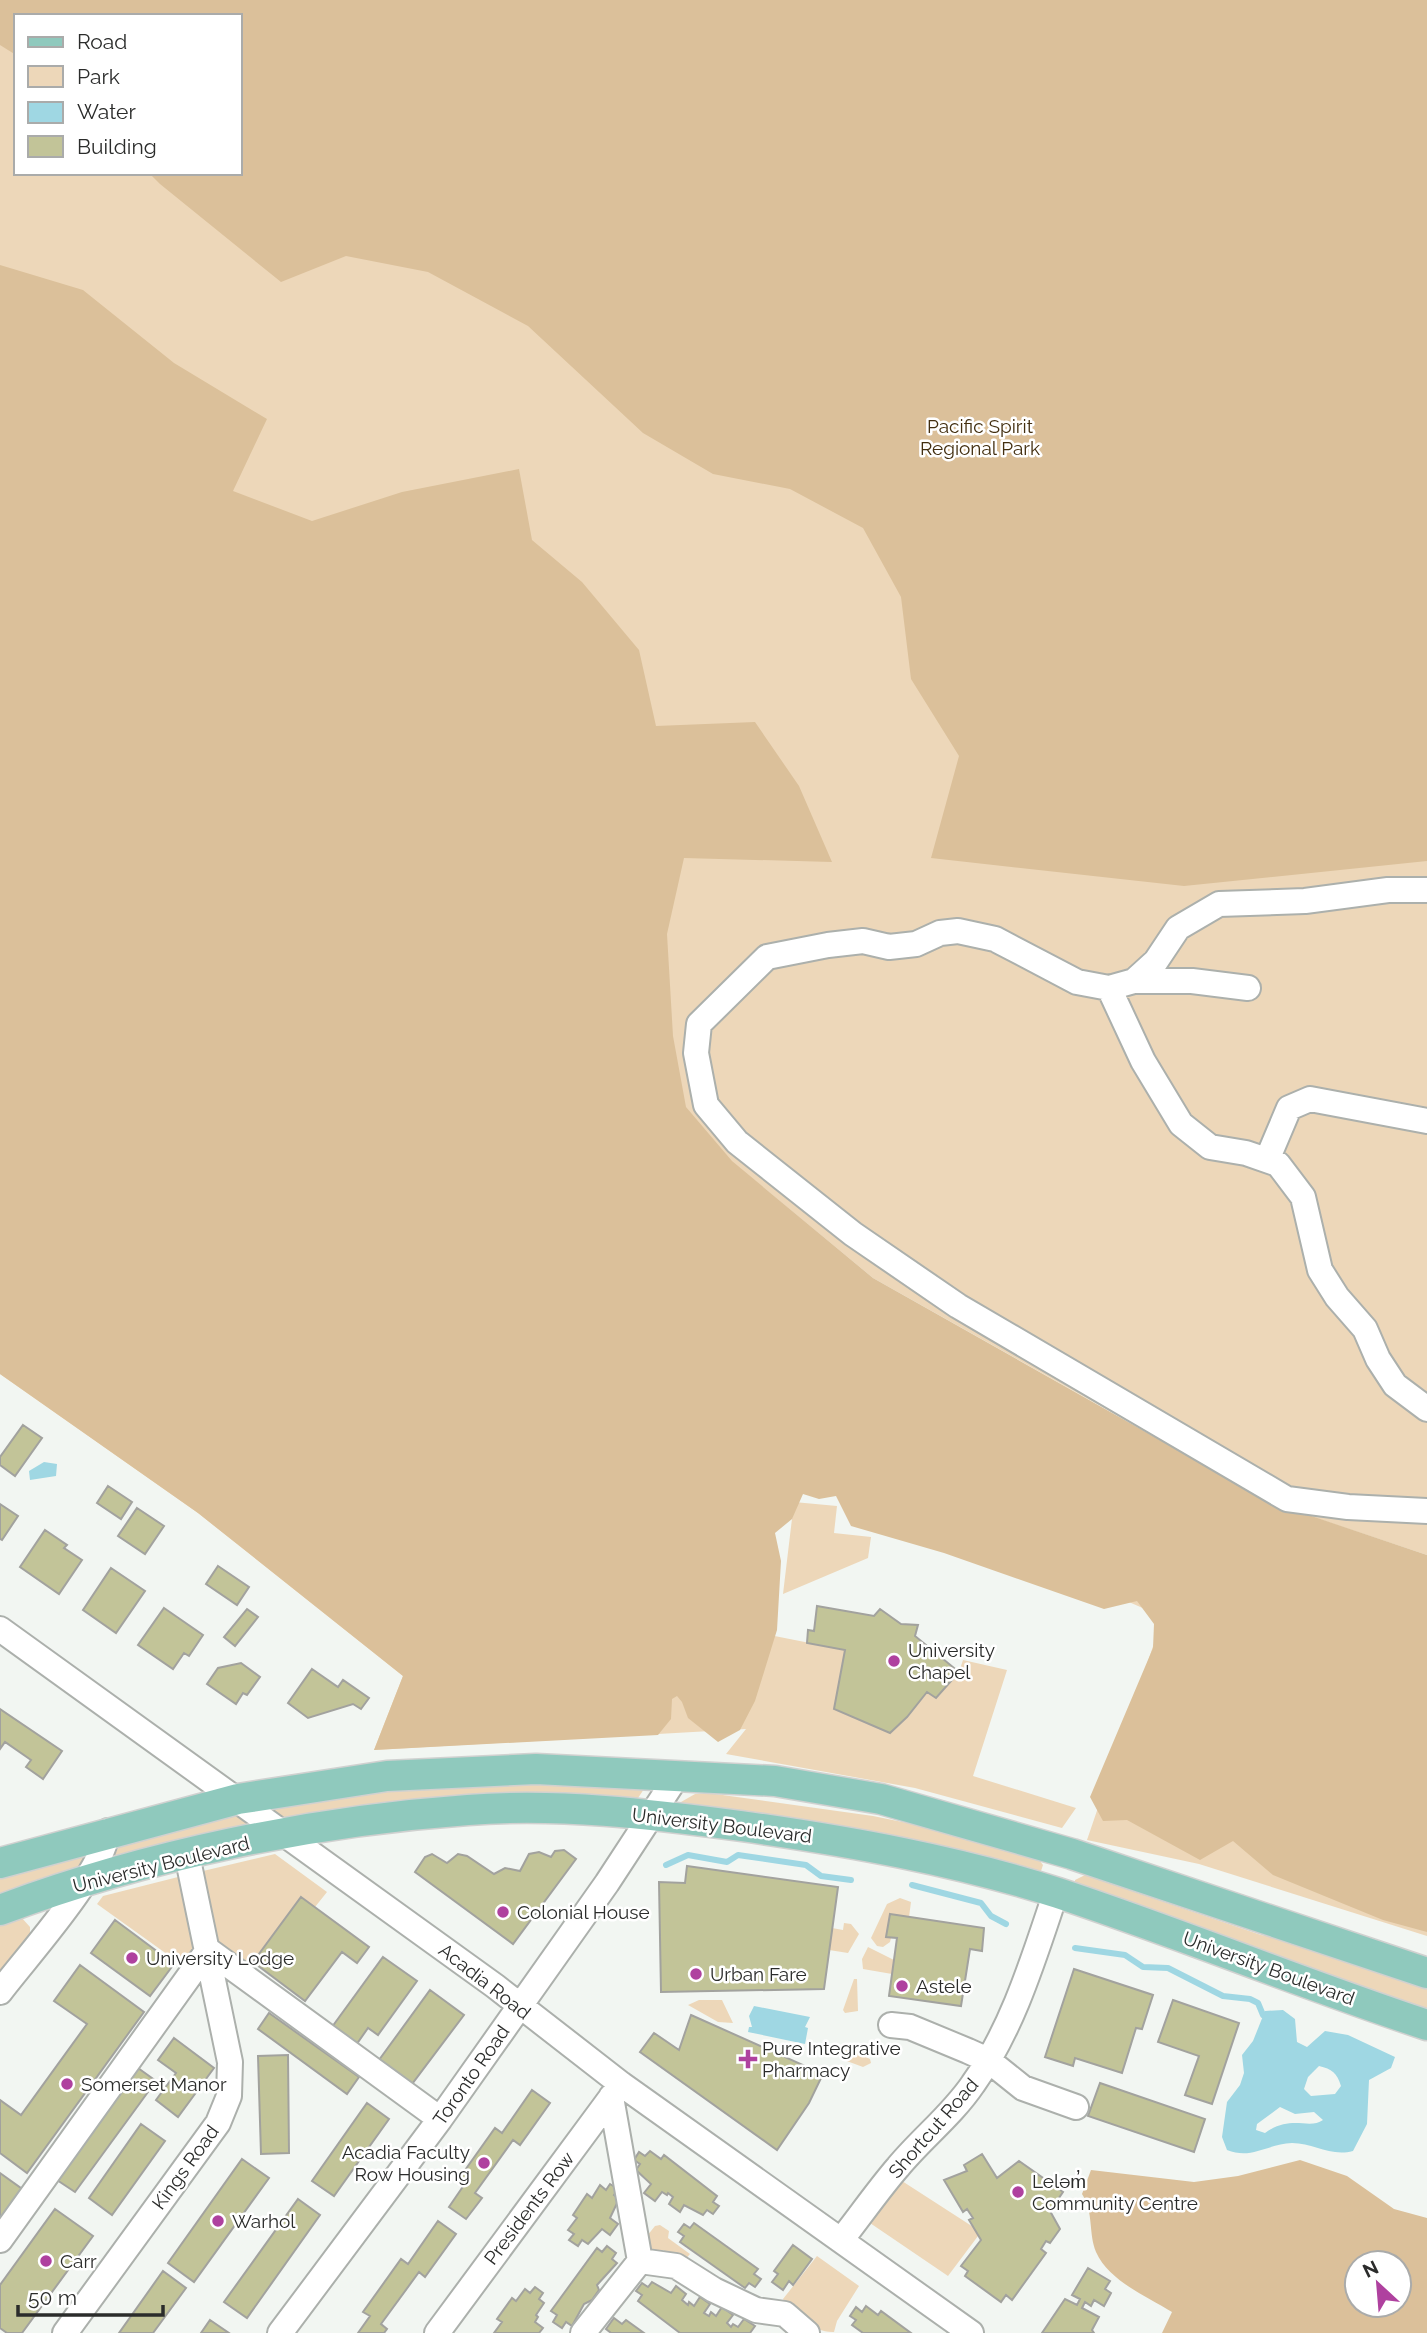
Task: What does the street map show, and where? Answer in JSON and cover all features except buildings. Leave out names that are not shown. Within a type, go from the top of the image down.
[{"type":"main road","points":[[0,1863],[108,1831],[238,1799],[336,1782],[437,1772],[536,1769],[775,1781],[881,1799],[1072,1854],[1427,1973]]},
{"type":"main road","name":"University Boulevard","points":[[0,1910],[83,1881],[187,1855],[285,1834],[379,1819],[470,1810],[565,1808],[653,1814],[847,1840],[1056,1892],[1427,2025]]},
{"type":"main road","points":[[1056,1892],[1072,1854]]},
{"type":"street","points":[[1134,981],[1156,961],[1178,928],[1219,904],[1305,901],[1388,890],[1427,890]]},
{"type":"street","points":[[1248,988],[1192,981],[1134,981],[1109,988],[1077,982],[995,939],[958,931],[940,933],[916,944],[890,947],[863,941],[767,957],[699,1024],[696,1053],[700,1084],[706,1105],[737,1142],[853,1234],[958,1306],[1287,1499],[1348,1507],[1427,1511]]},
{"type":"street","points":[[1109,988],[1143,1061],[1181,1125],[1210,1147],[1246,1153],[1278,1164],[1304,1197],[1320,1270],[1337,1297],[1365,1329],[1378,1359],[1395,1385],[1427,1409]]},
{"type":"street","points":[[1266,1160],[1289,1108],[1310,1098],[1427,1121]]},
{"type":"street","name":"Acadia Road","points":[[0,1629],[238,1799],[519,2006],[616,2091],[842,2239],[971,2333]]},
{"type":"street","name":"Toronto Road","points":[[280,2333],[440,2119],[677,1776]]},
{"type":"street","points":[[0,1992],[83,1881],[107,1842],[108,1831]]},
{"type":"street","name":"Kings Road","points":[[65,2333],[225,2110],[232,2081],[230,2062],[187,1855]]},
{"type":"street","name":"Shortcut Road","points":[[842,2239],[898,2166],[934,2131],[973,2085],[1012,2013],[1056,1892]]},
{"type":"street","points":[[0,2240],[208,1950],[440,2119]]},
{"type":"street","points":[[891,2025],[910,2027],[988,2060],[1023,2088],[1076,2107]]},
{"type":"street","points":[[583,2333],[640,2261],[616,2091]]},
{"type":"street","name":"Presidents Row","points":[[437,2333],[616,2091]]},
{"type":"street","points":[[640,2261],[676,2266],[714,2290],[756,2310],[785,2314],[807,2333]]},
{"type":"green space","name":"Pacific Spirit Regional Park","points":[[0,0],[1427,0],[1427,1555],[1307,1515],[1427,1578],[1427,1936],[1199,1864],[1087,1840],[1163,1617],[823,1467],[781,1479],[760,1633],[845,1650],[834,1709],[890,1733],[927,1692],[936,1698],[959,1672],[963,1660],[1007,1670],[973,1776],[1076,1808],[1062,1828],[915,1788],[726,1754],[746,1729],[374,1750],[403,1676],[198,1513],[0,1374]],"holes":[[[752,1178],[873,1278],[1209,1467],[922,1331]]]},
{"type":"green space","points":[[0,0],[1427,0],[1427,861],[1184,886],[931,858],[959,756],[911,679],[901,597],[863,528],[790,489],[713,474],[643,433],[528,326],[428,272],[346,256],[281,282],[160,184],[151,175],[242,175],[242,14],[14,14],[14,54],[0,45]]},
{"type":"green space","points":[[0,265],[83,290],[174,363],[267,419],[233,491],[312,521],[402,492],[519,469],[532,540],[582,582],[639,650],[656,726],[755,722],[799,786],[832,862],[684,858],[667,934],[673,1036],[686,1107],[732,1161],[873,1278],[1270,1502],[1427,1555],[1427,1932],[1383,1920],[1273,1875],[1233,1841],[1200,1860],[1127,1820],[1103,1821],[1090,1797],[1153,1648],[1154,1624],[1137,1601],[1104,1609],[944,1553],[851,1526],[836,1496],[819,1499],[803,1494],[792,1519],[775,1533],[781,1561],[777,1630],[755,1701],[740,1730],[718,1742],[688,1718],[677,1696],[672,1699],[671,1719],[658,1735],[374,1750],[403,1676],[198,1513],[0,1374]]},
{"type":"green space","points":[[794,1502],[837,1506],[834,1533],[871,1537],[868,1558],[783,1594]]},
{"type":"green space","points":[[442,1779],[646,1786],[636,1801],[291,1825],[273,1813],[268,1804]]},
{"type":"green space","points":[[708,1793],[873,1816],[1010,1844],[1036,1856],[1043,1865],[1041,1871],[929,1844],[681,1806],[681,1802],[695,1794]]},
{"type":"green space","points":[[228,1808],[243,1816],[249,1829],[117,1860],[114,1856],[120,1845]]},
{"type":"green space","points":[[88,1853],[81,1867],[0,1903],[0,1871]]},
{"type":"green space","points":[[275,1854],[327,1892],[315,1907],[301,1897],[247,1970],[220,1949],[203,1871]]},
{"type":"green space","points":[[1085,1875],[1261,1935],[1306,1943],[1427,1979],[1427,2012],[1075,1889],[1075,1880]]},
{"type":"green space","points":[[182,1876],[200,1945],[185,1967],[97,1904],[103,1896]]},
{"type":"green space","points":[[900,1898],[911,1902],[909,1917],[890,1914],[886,1936],[891,1938],[890,1942],[883,1947],[877,1946],[871,1938],[887,1904]]},
{"type":"green space","points":[[21,1917],[30,1927],[30,1934],[0,1981],[0,1920]]},
{"type":"green space","points":[[844,1923],[851,1924],[859,1934],[848,1953],[829,1950],[832,1928],[843,1930]]},
{"type":"green space","points":[[868,1947],[894,1960],[892,1974],[863,1969],[862,1959]]},
{"type":"green space","points":[[854,1979],[857,1979],[858,2011],[845,2013],[843,2010]]},
{"type":"green space","points":[[699,2000],[722,2000],[733,2023],[718,2022],[688,2005]]},
{"type":"green space","points":[[848,2049],[870,2059],[871,2063],[863,2067],[844,2060],[842,2055]]},
{"type":"green space","points":[[1300,2160],[1347,2176],[1394,2209],[1427,2218],[1427,2333],[1162,2333],[1172,2312],[1119,2280],[1102,2262],[1096,2252],[1088,2208],[1082,2194],[1091,2170],[1194,2182],[1238,2176]]},
{"type":"green space","points":[[902,2181],[981,2232],[948,2276],[870,2223]]},
{"type":"green space","points":[[660,2225],[669,2231],[668,2238],[690,2254],[684,2261],[675,2253],[672,2256],[663,2250],[657,2255],[643,2241],[655,2226]]},
{"type":"green space","points":[[817,2256],[859,2286],[837,2321],[834,2332],[819,2330],[805,2322],[783,2299]]},
{"type":"water","points":[[44,1462],[57,1464],[56,1476],[30,1480],[29,1471]]},
{"type":"water","points":[[754,2006],[810,2017],[805,2027],[808,2028],[805,2044],[748,2032],[749,2027],[752,2027],[749,2016]]},
{"type":"water","points":[[1283,2010],[1295,2019],[1297,2042],[1307,2047],[1325,2031],[1348,2035],[1395,2057],[1391,2068],[1369,2080],[1367,2124],[1353,2151],[1329,2151],[1292,2143],[1244,2153],[1227,2150],[1222,2137],[1227,2102],[1240,2085],[1244,2073],[1242,2055],[1253,2041],[1265,2011]],"holes":[[[1319,2066],[1331,2070],[1338,2078],[1341,2086],[1335,2094],[1311,2096],[1304,2089],[1308,2077]],[[1280,2107],[1295,2114],[1314,2112],[1323,2120],[1312,2124],[1283,2124],[1265,2133],[1256,2130],[1257,2124]]]},
{"type":"waterway","points":[[666,1865],[688,1855],[727,1862],[738,1855],[806,1865],[821,1876],[851,1880]]},
{"type":"waterway","points":[[912,1885],[981,1903],[991,1916],[1006,1924]]},
{"type":"waterway","points":[[1075,1948],[1125,1955],[1143,1967],[1168,1968],[1223,1996],[1250,1999],[1258,2003],[1263,2015]]},
{"type":"place","name":"University Chapel","points":[[894,1661]]},
{"type":"place","name":"Colonial House","points":[[503,1912]]},
{"type":"place","name":"University Lodge","points":[[132,1958]]},
{"type":"place","name":"Urban Fare","points":[[696,1974]]},
{"type":"place","name":"Astele","points":[[902,1986]]},
{"type":"place","name":"Pure Integrative Pharmacy","points":[[748,2059]]},
{"type":"place","name":"Somerset Manor","points":[[67,2084]]},
{"type":"place","name":"Acadia Faculty Row Housing","points":[[484,2163]]},
{"type":"place","name":"Leləm̓ Community Centre","points":[[1018,2192]]},
{"type":"place","name":"Warhol","points":[[218,2221]]},
{"type":"place","name":"Carr","points":[[46,2261]]}]
